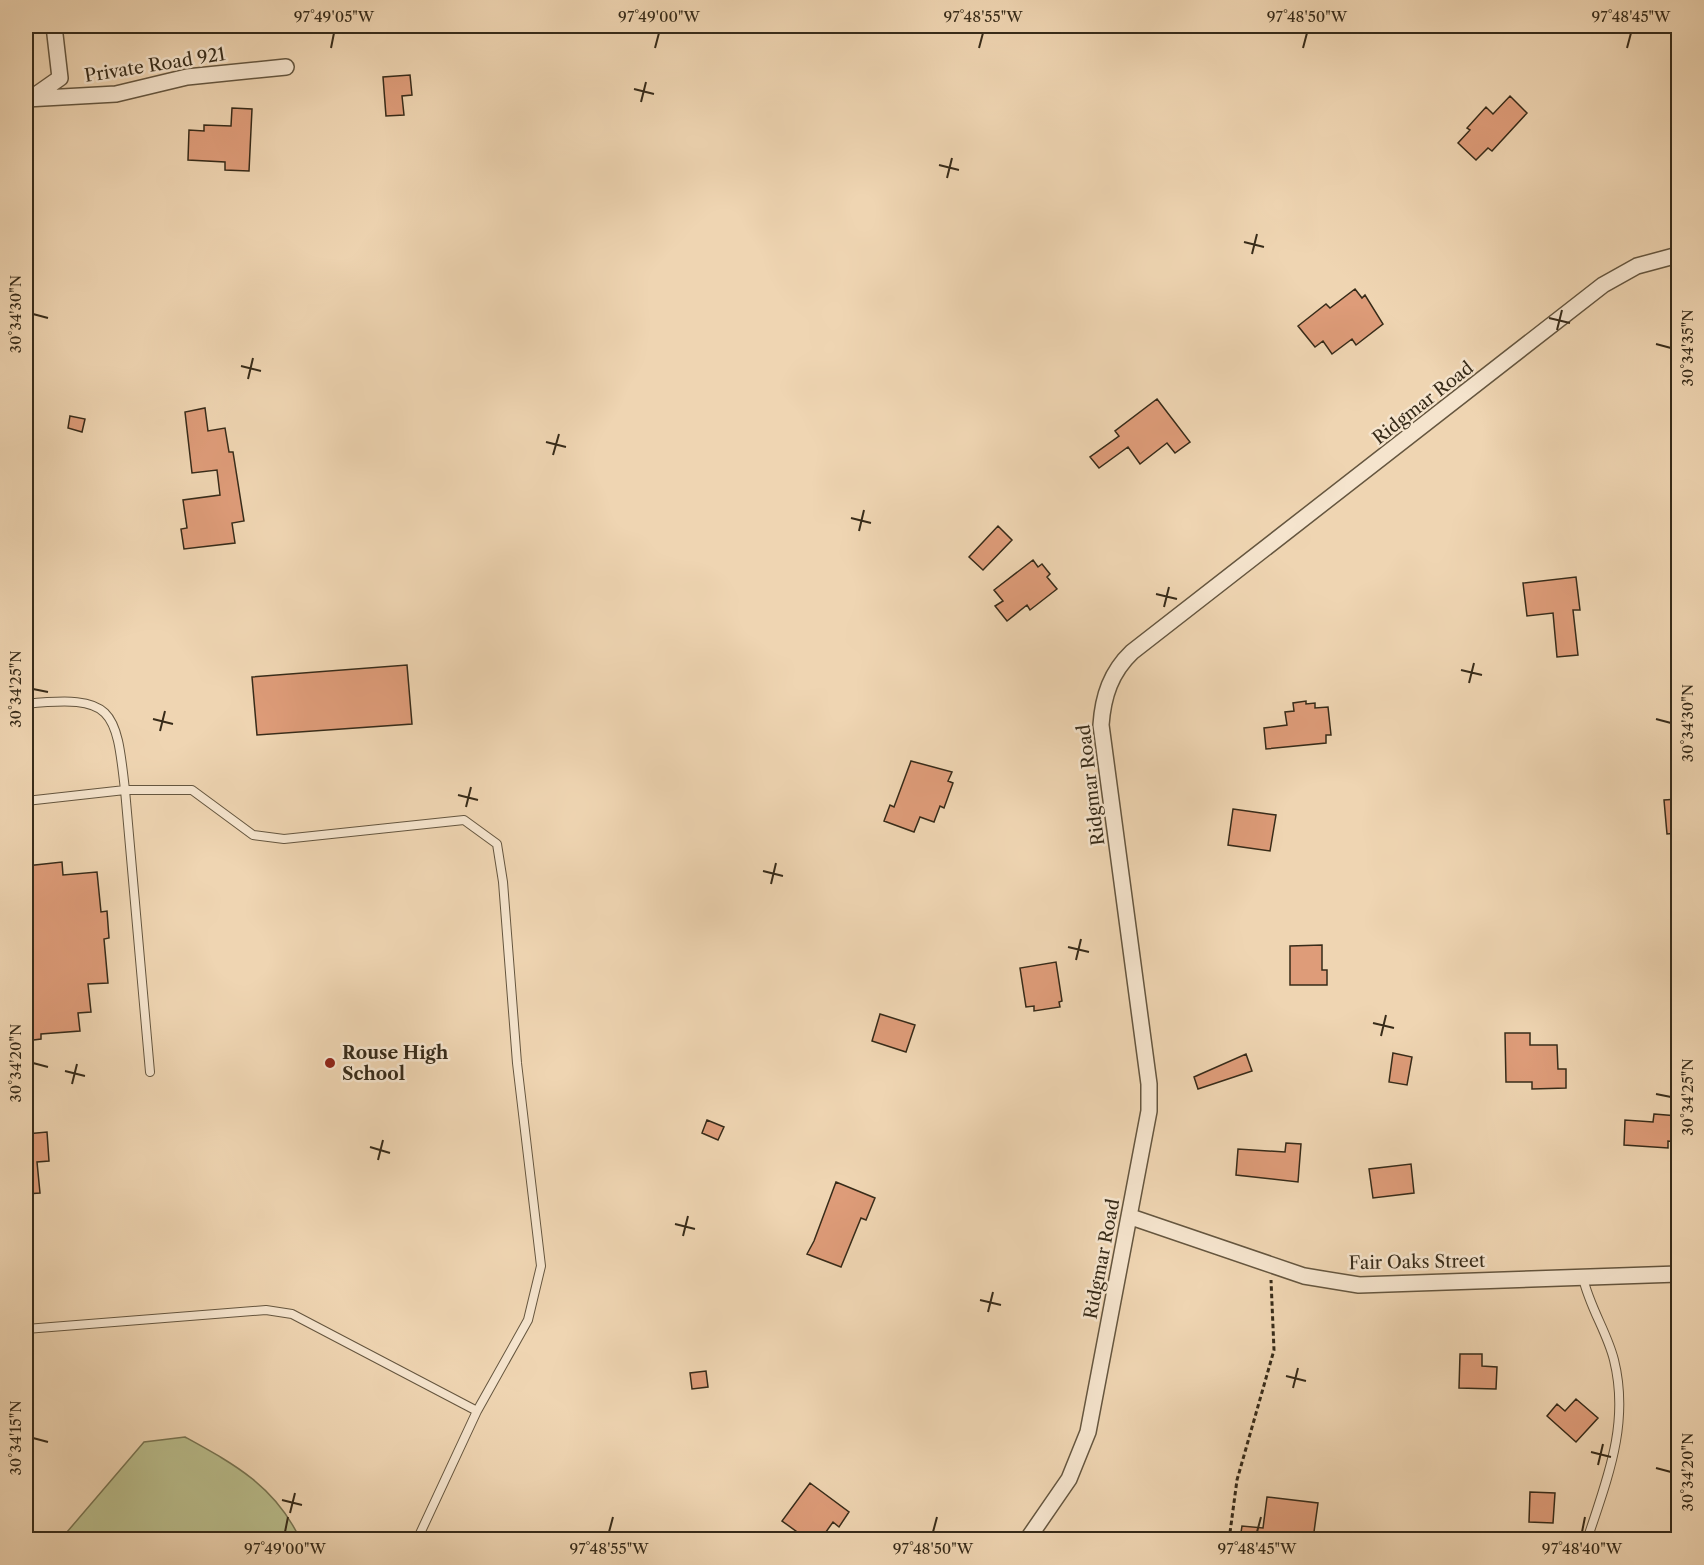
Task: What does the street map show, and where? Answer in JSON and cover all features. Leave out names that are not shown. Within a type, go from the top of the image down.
[{"type":"street","name":"Private Road 921","points":[[28,99],[60,78],[54,26]]},
{"type":"street","name":"Private Road 921","points":[[28,99],[116,94],[187,77],[286,67]]},
{"type":"street","name":"Ridgmar Road","points":[[1027,1539],[1069,1479],[1088,1432],[1146,1139],[1149,1084],[1101,725],[1102,704],[1113,676],[1132,652],[1603,285],[1637,266],[1678,255]]},
{"type":"street","name":"Fair Oaks Street","points":[[1131,1217],[1304,1276],[1359,1286],[1678,1274]]},
{"type":"lane","points":[[26,704],[70,699],[98,706],[116,726],[126,790],[150,1072]]},
{"type":"lane","points":[[26,801],[126,790],[192,790],[253,835],[284,839],[464,820],[497,844],[503,882],[517,1063],[541,1266],[528,1320],[477,1411],[417,1539]]},
{"type":"lane","points":[[1583,1278],[1589,1303],[1613,1359],[1620,1399],[1616,1452],[1587,1539]]},
{"type":"lane","points":[[26,1329],[266,1310],[292,1314],[477,1411]]},
{"type":"path","points":[[1229,1539],[1237,1480],[1274,1350],[1271,1265]]},
{"type":"green space","points":[[185,1437],[252,1478],[278,1504],[300,1539],[61,1539],[144,1442]]},
{"type":"building","points":[[410,75],[412,95],[402,96],[404,115],[386,116],[383,77]]},
{"type":"building","points":[[1510,96],[1527,113],[1492,151],[1488,148],[1476,160],[1458,143],[1470,130],[1467,128],[1486,107],[1493,114]]},
{"type":"building","points":[[232,108],[252,109],[249,171],[225,170],[225,162],[188,160],[189,130],[204,131],[204,125],[231,126]]},
{"type":"building","points":[[1355,289],[1362,298],[1365,295],[1383,324],[1356,345],[1352,339],[1332,354],[1323,341],[1315,347],[1298,326],[1326,304],[1330,308]]},
{"type":"building","points":[[1157,399],[1190,442],[1175,453],[1167,443],[1140,464],[1128,447],[1099,468],[1090,457],[1119,436],[1115,431]]},
{"type":"building","points":[[205,408],[208,431],[225,428],[229,452],[233,452],[244,521],[232,523],[235,543],[184,549],[181,529],[187,528],[183,500],[220,495],[217,470],[192,473],[185,412]]},
{"type":"building","points":[[70,416],[85,419],[82,432],[68,428]]},
{"type":"building","points":[[998,526],[1012,540],[983,570],[969,557]]},
{"type":"building","points":[[1033,560],[1038,567],[1042,564],[1050,574],[1047,577],[1057,589],[1030,610],[1027,605],[1007,621],[995,606],[1003,601],[994,590]]},
{"type":"building","points":[[1576,577],[1580,610],[1573,610],[1578,655],[1557,657],[1553,613],[1527,616],[1523,583]]},
{"type":"building","points":[[407,665],[412,724],[257,735],[252,677]]},
{"type":"building","points":[[1306,701],[1306,704],[1315,703],[1315,708],[1328,707],[1331,735],[1326,735],[1326,743],[1266,749],[1264,728],[1287,725],[1285,712],[1294,711],[1293,703]]},
{"type":"building","points":[[911,761],[952,772],[948,781],[953,783],[944,808],[940,806],[934,822],[920,817],[914,832],[884,821],[890,805],[894,807]]},
{"type":"building","points":[[1678,799],[1678,833],[1667,834],[1664,800]]},
{"type":"building","points":[[1233,809],[1276,815],[1270,851],[1228,845]]},
{"type":"building","points":[[62,862],[63,875],[97,872],[101,912],[107,911],[109,938],[104,939],[108,983],[88,984],[91,1012],[78,1013],[80,1031],[41,1034],[41,1039],[26,1041],[26,866]]},
{"type":"building","points":[[1322,945],[1322,970],[1327,970],[1327,985],[1290,985],[1290,946]]},
{"type":"building","points":[[1056,962],[1062,1001],[1059,1002],[1060,1007],[1034,1011],[1034,1006],[1026,1007],[1020,968]]},
{"type":"building","points":[[880,1014],[915,1025],[906,1052],[872,1041]]},
{"type":"building","points":[[1505,1033],[1530,1033],[1530,1045],[1557,1045],[1558,1069],[1566,1069],[1566,1088],[1532,1089],[1532,1082],[1506,1082]]},
{"type":"building","points":[[1393,1053],[1412,1057],[1407,1085],[1389,1082]]},
{"type":"building","points":[[1246,1054],[1252,1071],[1198,1089],[1194,1077]]},
{"type":"building","points":[[1654,1114],[1678,1116],[1678,1142],[1668,1141],[1668,1148],[1624,1145],[1625,1120],[1653,1122]]},
{"type":"building","points":[[707,1120],[724,1127],[718,1140],[702,1133]]},
{"type":"building","points":[[47,1132],[49,1161],[37,1162],[40,1193],[26,1194],[26,1134]]},
{"type":"building","points":[[1286,1143],[1301,1144],[1298,1182],[1236,1175],[1238,1149],[1285,1152]]},
{"type":"building","points":[[1411,1164],[1414,1193],[1373,1198],[1369,1169]]},
{"type":"building","points":[[836,1182],[875,1198],[866,1220],[861,1218],[841,1267],[807,1254]]},
{"type":"building","points":[[1460,1354],[1482,1354],[1482,1366],[1497,1367],[1496,1389],[1459,1388]]},
{"type":"building","points":[[706,1371],[708,1387],[692,1389],[690,1373]]},
{"type":"building","points":[[1576,1399],[1598,1418],[1576,1442],[1547,1416],[1557,1404],[1565,1411]]},
{"type":"building","points":[[810,1483],[849,1512],[839,1527],[833,1522],[821,1539],[807,1539],[782,1521]]},
{"type":"building","points":[[1530,1492],[1555,1493],[1553,1523],[1529,1522]]},
{"type":"building","points":[[1267,1497],[1318,1503],[1313,1539],[1240,1539],[1242,1526],[1263,1528]]},
{"type":"place","name":"Rouse High School","points":[[330,1063]]}]
